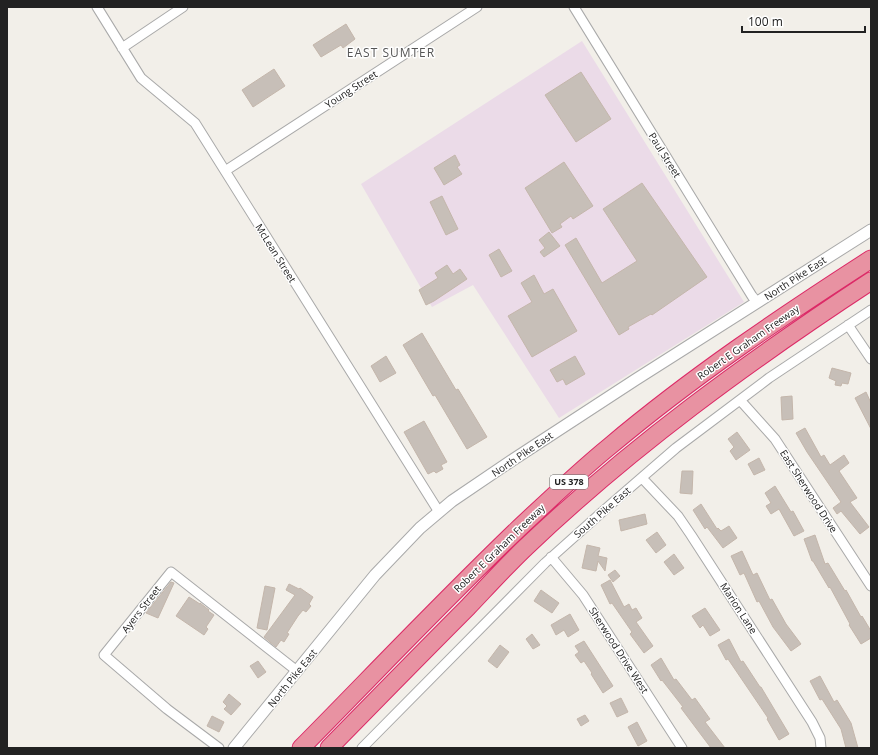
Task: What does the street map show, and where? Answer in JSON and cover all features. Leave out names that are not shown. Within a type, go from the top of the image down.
[{"type":"highway","name":"Robert E Graham Freeway","points":[[301,748],[469,577],[549,500],[609,446],[723,357],[871,258]]},
{"type":"highway","name":"Robert E Graham Freeway","points":[[328,748],[525,548],[590,489],[660,430],[720,385],[818,316],[871,281]]},
{"type":"street","name":"McLean Street","points":[[97,7],[141,78],[195,123],[439,512]]},
{"type":"street","points":[[122,48],[182,7]]},
{"type":"street","name":"Young Street","points":[[225,171],[477,7]]},
{"type":"street","name":"Paul Street","points":[[574,7],[757,302]]},
{"type":"street","name":"North Pike East","points":[[234,748],[375,575],[420,528],[439,512],[514,459],[871,230]]},
{"type":"street","name":"South Pike East","points":[[362,748],[551,557],[676,448],[769,378],[871,310]]},
{"type":"street","points":[[848,325],[871,359]]},
{"type":"street","name":"East Sherwood Drive","points":[[740,400],[775,439],[871,586]]},
{"type":"street","name":"Marion Lane","points":[[642,478],[678,516],[691,535],[812,722],[820,738],[821,748]]},
{"type":"street","name":"Sherwood Drive West","points":[[551,557],[583,595],[682,748]]},
{"type":"street","name":"Ayers Street","points":[[219,748],[167,709],[104,655],[171,572],[297,671]]},
{"type":"shaded area","points":[[582,41],[744,302],[559,418],[473,285],[432,307],[361,184]]},
{"type":"building","points":[[346,24],[355,39],[343,48],[341,45],[321,57],[313,45]]},
{"type":"building","points":[[274,69],[285,86],[253,107],[242,90]]},
{"type":"building","points":[[581,72],[611,119],[576,142],[545,95]]},
{"type":"building","points":[[455,155],[460,165],[457,167],[462,174],[444,185],[434,168]]},
{"type":"building","points":[[564,162],[593,206],[573,219],[571,216],[560,224],[562,227],[552,233],[525,188]]},
{"type":"building","points":[[642,183],[707,277],[652,315],[651,314],[628,327],[629,329],[619,335],[565,245],[576,238],[602,283],[637,261],[603,209]]},
{"type":"building","points":[[442,196],[458,229],[446,235],[430,202]]},
{"type":"building","points":[[549,232],[560,246],[544,257],[540,252],[545,248],[539,240]]},
{"type":"building","points":[[499,249],[512,271],[501,277],[489,255]]},
{"type":"building","points":[[447,265],[453,274],[460,269],[467,279],[426,305],[419,290],[438,278],[435,273]]},
{"type":"building","points":[[534,275],[544,294],[553,289],[577,331],[532,357],[508,316],[532,302],[521,283]]},
{"type":"building","points":[[422,333],[456,390],[458,389],[487,437],[467,449],[403,345]]},
{"type":"building","points":[[386,356],[396,373],[380,382],[371,366]]},
{"type":"building","points":[[575,356],[585,374],[566,385],[563,379],[557,382],[550,370]]},
{"type":"building","points":[[832,368],[851,373],[848,384],[842,383],[841,386],[835,385],[836,381],[829,378]]},
{"type":"building","points":[[866,392],[871,403],[871,429],[855,398]]},
{"type":"building","points":[[792,396],[793,419],[782,420],[781,397]]},
{"type":"building","points":[[424,421],[447,462],[441,465],[443,469],[436,473],[434,471],[428,474],[404,432]]},
{"type":"building","points":[[805,428],[821,457],[824,455],[830,465],[844,455],[849,463],[839,471],[857,498],[850,502],[869,527],[860,534],[841,511],[837,514],[833,508],[841,502],[796,433]]},
{"type":"building","points":[[737,432],[750,450],[736,460],[730,451],[734,447],[728,439]]},
{"type":"building","points":[[759,458],[765,470],[754,475],[748,464]]},
{"type":"building","points":[[682,471],[693,471],[692,494],[680,493]]},
{"type":"building","points":[[775,486],[791,512],[793,511],[804,531],[794,536],[779,509],[771,514],[766,506],[771,503],[765,493]]},
{"type":"building","points":[[701,504],[717,529],[718,528],[721,531],[729,526],[737,538],[723,548],[707,527],[705,529],[693,510]]},
{"type":"building","points":[[645,514],[647,524],[621,531],[619,520]]},
{"type":"building","points":[[657,532],[666,545],[656,553],[646,540]]},
{"type":"building","points":[[815,535],[825,564],[828,563],[871,631],[871,638],[861,644],[849,625],[850,624],[830,587],[829,588],[812,561],[804,539]]},
{"type":"building","points":[[587,545],[600,548],[598,556],[607,558],[605,571],[598,561],[596,571],[582,568]]},
{"type":"building","points":[[742,551],[753,575],[757,573],[770,600],[772,599],[786,624],[801,644],[791,651],[773,627],[759,601],[757,602],[744,573],[740,575],[731,556]]},
{"type":"building","points":[[674,554],[684,568],[674,575],[664,562]]},
{"type":"building","points":[[615,570],[620,576],[613,582],[608,575]]},
{"type":"building","points":[[610,580],[624,607],[629,604],[632,610],[636,608],[642,618],[636,622],[653,646],[644,653],[630,634],[632,632],[612,603],[610,604],[601,585]]},
{"type":"building","points":[[171,582],[174,583],[158,618],[146,613]]},
{"type":"building","points":[[289,584],[299,589],[300,588],[313,597],[309,604],[311,606],[306,612],[303,610],[287,633],[289,634],[284,642],[281,640],[276,647],[264,637],[295,595],[286,590]]},
{"type":"building","points":[[265,586],[275,588],[267,630],[257,628]]},
{"type":"building","points":[[541,590],[559,603],[552,613],[534,601]]},
{"type":"building","points":[[189,597],[200,603],[214,615],[206,627],[208,629],[204,635],[176,616]]},
{"type":"building","points":[[705,608],[720,630],[710,636],[703,625],[700,628],[692,616]]},
{"type":"building","points":[[570,614],[579,630],[568,637],[564,630],[556,635],[551,625]]},
{"type":"building","points":[[532,634],[540,645],[533,649],[526,639]]},
{"type":"building","points":[[729,639],[741,662],[743,661],[761,687],[789,734],[779,740],[767,719],[768,718],[728,659],[726,660],[718,645]]},
{"type":"building","points":[[584,641],[613,686],[603,693],[584,661],[581,663],[575,655],[579,652],[575,646]]},
{"type":"building","points":[[500,645],[509,652],[497,668],[488,661]]},
{"type":"building","points":[[661,658],[674,680],[676,679],[692,700],[695,698],[710,719],[705,722],[725,748],[711,748],[681,708],[683,707],[662,680],[661,681],[651,665]]},
{"type":"building","points":[[258,661],[266,672],[258,678],[250,666]]},
{"type":"building","points":[[820,676],[834,702],[837,700],[851,723],[858,748],[846,748],[841,729],[822,699],[820,700],[810,681]]},
{"type":"building","points":[[229,694],[241,704],[231,715],[224,709],[227,706],[223,702]]},
{"type":"building","points":[[621,698],[628,712],[617,717],[610,703]]},
{"type":"building","points":[[585,715],[589,721],[581,726],[577,719]]},
{"type":"building","points":[[212,716],[224,722],[219,732],[207,726]]},
{"type":"building","points":[[637,722],[647,741],[638,746],[628,727]]},
{"type":"district","name":"EAST SUMTER","points":[[391,53]]}]
